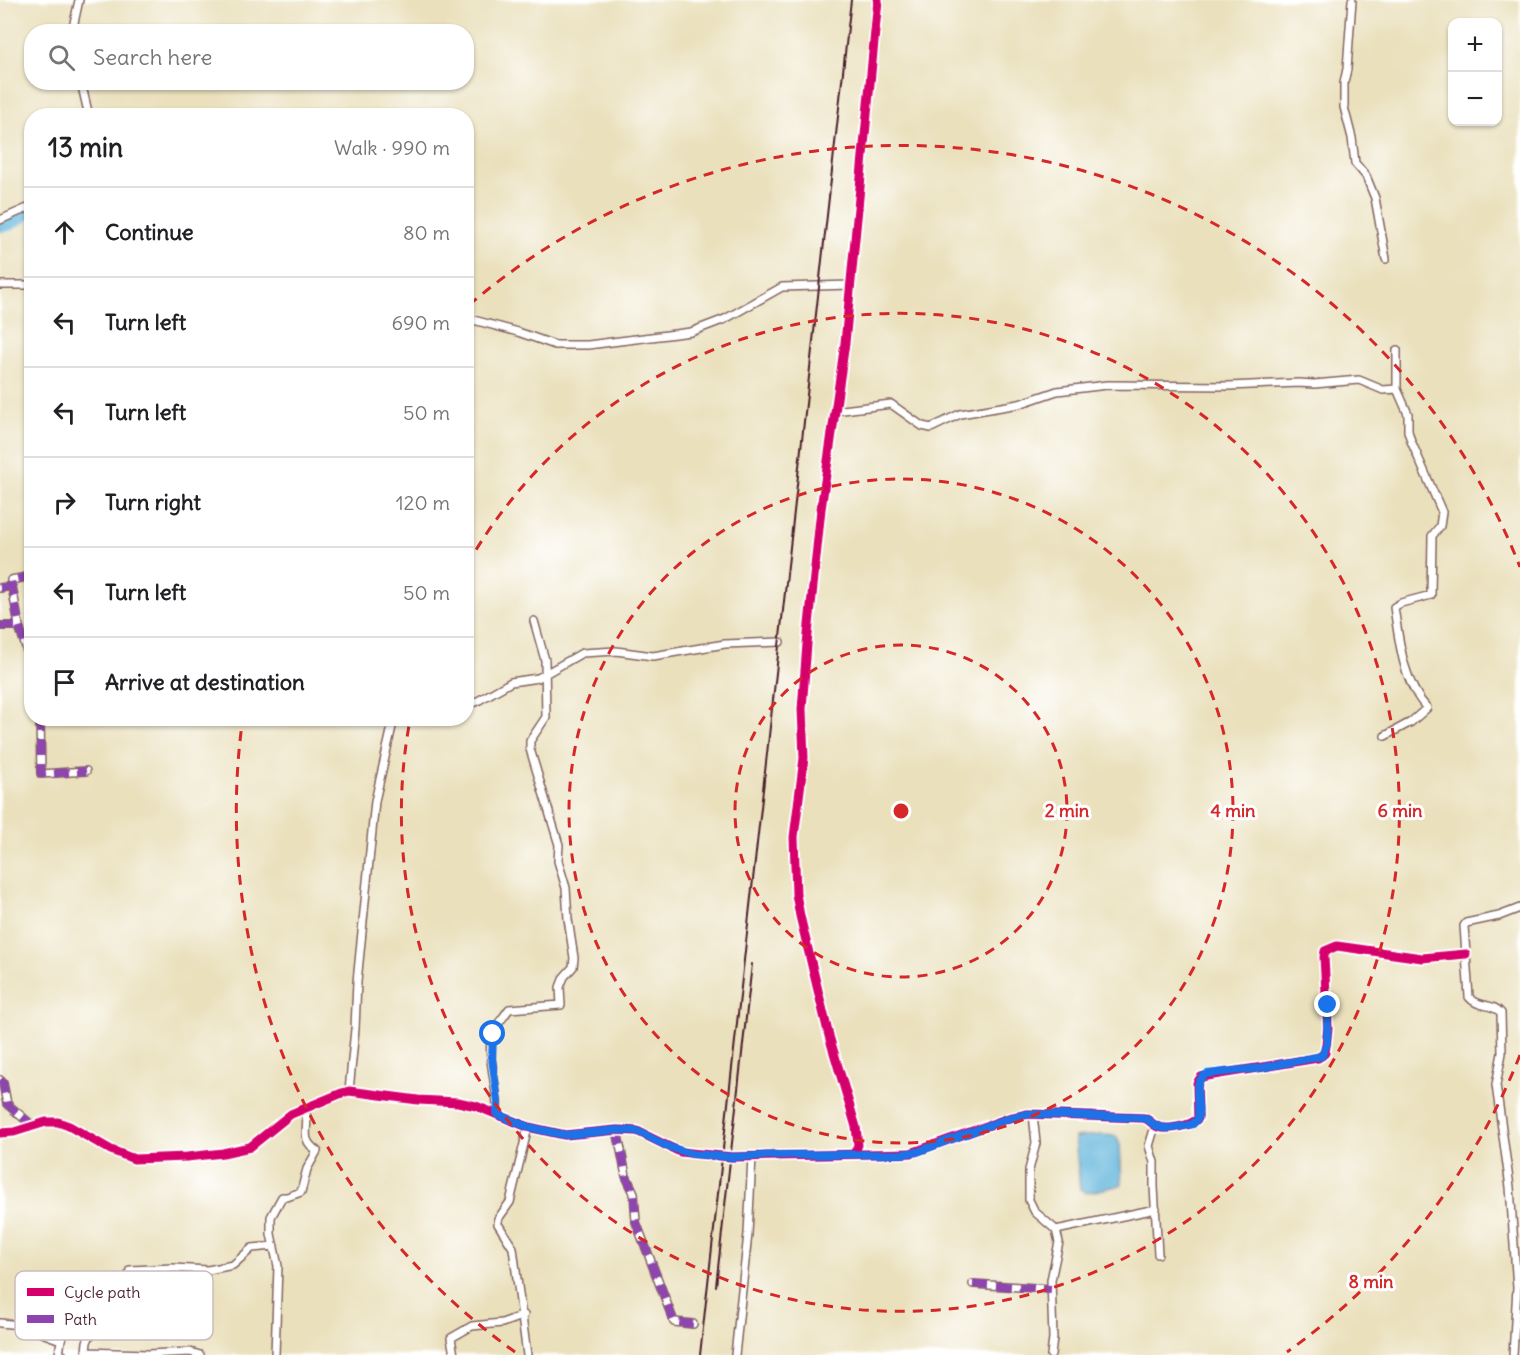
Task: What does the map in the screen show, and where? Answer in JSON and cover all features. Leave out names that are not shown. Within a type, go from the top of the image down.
[{"type":"street","points":[[74,24],[79,0]]},
{"type":"street","points":[[854,1154],[858,1145],[858,1133],[829,1036],[804,938],[796,894],[794,861],[796,815],[804,758],[802,709],[807,644],[821,509],[851,285],[878,0]]},
{"type":"street","points":[[1352,0],[1344,107],[1352,138],[1355,163],[1366,176],[1375,198],[1386,259]]},
{"type":"street","points":[[83,90],[87,108]]},
{"type":"street","points":[[0,220],[24,210]]},
{"type":"street","points":[[0,285],[24,285]]},
{"type":"street","points":[[474,320],[555,345],[588,345],[691,332],[725,319],[782,287],[851,285]]},
{"type":"street","points":[[1385,736],[1411,722],[1427,708],[1417,698],[1406,667],[1394,607],[1401,603],[1431,596],[1432,536],[1440,526],[1443,512],[1408,431],[1408,414],[1397,389],[1397,350]]},
{"type":"street","points":[[835,411],[891,404],[922,426],[931,428],[960,414],[1019,404],[1057,391],[1107,385],[1229,386],[1299,382],[1314,384],[1359,380],[1383,390],[1397,389]]},
{"type":"street","points":[[24,578],[11,580],[24,641]]},
{"type":"street","points":[[0,588],[12,586]]},
{"type":"street","points":[[497,1114],[498,1102],[492,1059],[493,1034],[509,1010],[561,1005],[560,987],[564,977],[573,967],[574,958],[566,888],[558,861],[559,845],[530,749],[530,741],[546,717],[545,660],[534,621]]},
{"type":"street","points":[[0,626],[19,626]]},
{"type":"street","points":[[474,702],[511,682],[538,678],[582,653],[616,651],[653,656],[725,644],[780,642]]},
{"type":"street","points":[[40,726],[41,774],[86,771]]},
{"type":"street","points":[[349,1091],[356,1029],[358,961],[375,801],[392,726]]},
{"type":"street","points":[[1513,1355],[1516,1288],[1510,1187],[1496,1085],[1502,1053],[1502,1013],[1498,1009],[1471,1000],[1464,926],[1466,922],[1499,916],[1520,908]]},
{"type":"street","points":[[0,1133],[14,1132],[46,1122],[58,1122],[111,1150],[134,1159],[223,1153],[250,1147],[284,1119],[349,1091],[418,1100],[458,1102],[497,1114],[528,1127],[565,1135],[617,1130],[637,1131],[669,1147],[692,1154],[752,1157],[917,1152],[1009,1118],[1033,1114],[1144,1118],[1162,1128],[1185,1126],[1196,1121],[1199,1109],[1197,1083],[1207,1074],[1260,1068],[1322,1056],[1328,1028],[1324,957],[1325,951],[1329,948],[1337,946],[1422,958],[1466,954]]},
{"type":"street","points":[[0,1080],[3,1083],[7,1104],[33,1126]]},
{"type":"street","points":[[275,1355],[278,1266],[271,1234],[271,1218],[282,1197],[301,1192],[307,1169],[316,1151],[308,1145],[305,1139],[308,1120],[305,1108]]},
{"type":"street","points":[[1033,1114],[1036,1143],[1029,1170],[1029,1200],[1035,1212],[1056,1230],[1059,1242],[1051,1289],[1053,1338],[1051,1355]]},
{"type":"street","points":[[1155,1126],[1149,1146],[1155,1162],[1154,1187],[1158,1254]]},
{"type":"street","points":[[527,1355],[524,1315],[517,1287],[513,1248],[498,1224],[498,1219],[510,1202],[528,1127]]},
{"type":"street","points":[[617,1130],[626,1176],[634,1193],[636,1222],[674,1322],[693,1324]]},
{"type":"street","points":[[735,1355],[748,1234],[752,1157]]},
{"type":"street","points":[[1056,1230],[1156,1209]]},
{"type":"street","points":[[130,1271],[173,1268],[208,1270],[233,1265],[252,1248],[274,1246]]},
{"type":"street","points":[[974,1284],[1051,1289]]},
{"type":"street","points":[[454,1355],[451,1338],[472,1326],[502,1323],[524,1315]]},
{"type":"street","points":[[0,1323],[15,1324]]},
{"type":"street","points":[[61,1340],[59,1353],[63,1355]]},
{"type":"street","points":[[86,1354],[190,1352],[200,1355]]},
{"type":"water","points":[[1116,1136],[1120,1145],[1122,1185],[1086,1193],[1080,1189],[1075,1137]]},
{"type":"waterway","points":[[0,226],[9,225],[24,216]]},
{"type":"waterway","points":[[0,226],[9,225],[24,216]]},
{"type":"railway","points":[[700,1355],[851,0]]},
{"type":"railway","points":[[716,1286],[752,964]]},
{"type":"marked path","points":[[24,578],[11,580],[24,641]]},
{"type":"marked path","points":[[0,588],[12,586]]},
{"type":"marked path","points":[[0,626],[19,626]]},
{"type":"marked path","points":[[40,726],[41,774],[86,771]]},
{"type":"marked path","points":[[0,1080],[3,1083],[7,1104],[33,1126]]},
{"type":"marked path","points":[[617,1130],[626,1176],[634,1193],[636,1222],[674,1322],[693,1324]]},
{"type":"marked path","points":[[973,1284],[1051,1289]]},
{"type":"cycle path","points":[[854,1154],[858,1145],[856,1127],[829,1036],[800,916],[796,894],[794,837],[804,758],[802,709],[807,644],[821,509],[845,343],[878,0]]},
{"type":"cycle path","points":[[0,1133],[14,1132],[46,1122],[58,1122],[111,1150],[134,1159],[223,1153],[250,1147],[291,1114],[349,1091],[418,1100],[458,1102],[476,1106],[528,1127],[565,1135],[617,1130],[637,1131],[680,1152],[732,1157],[911,1153],[1009,1118],[1028,1114],[1144,1118],[1156,1126],[1172,1128],[1198,1118],[1197,1083],[1201,1077],[1318,1058],[1325,1053],[1328,1028],[1325,951],[1337,946],[1422,958],[1466,954]]},
{"type":"route","points":[[493,1034],[492,1059],[498,1102],[497,1114],[528,1127],[565,1135],[617,1130],[637,1131],[680,1152],[707,1156],[901,1154],[917,1152],[1018,1115],[1144,1118],[1162,1128],[1193,1124],[1198,1118],[1198,1079],[1207,1074],[1239,1071],[1322,1056],[1327,1043],[1328,1005]]}]
